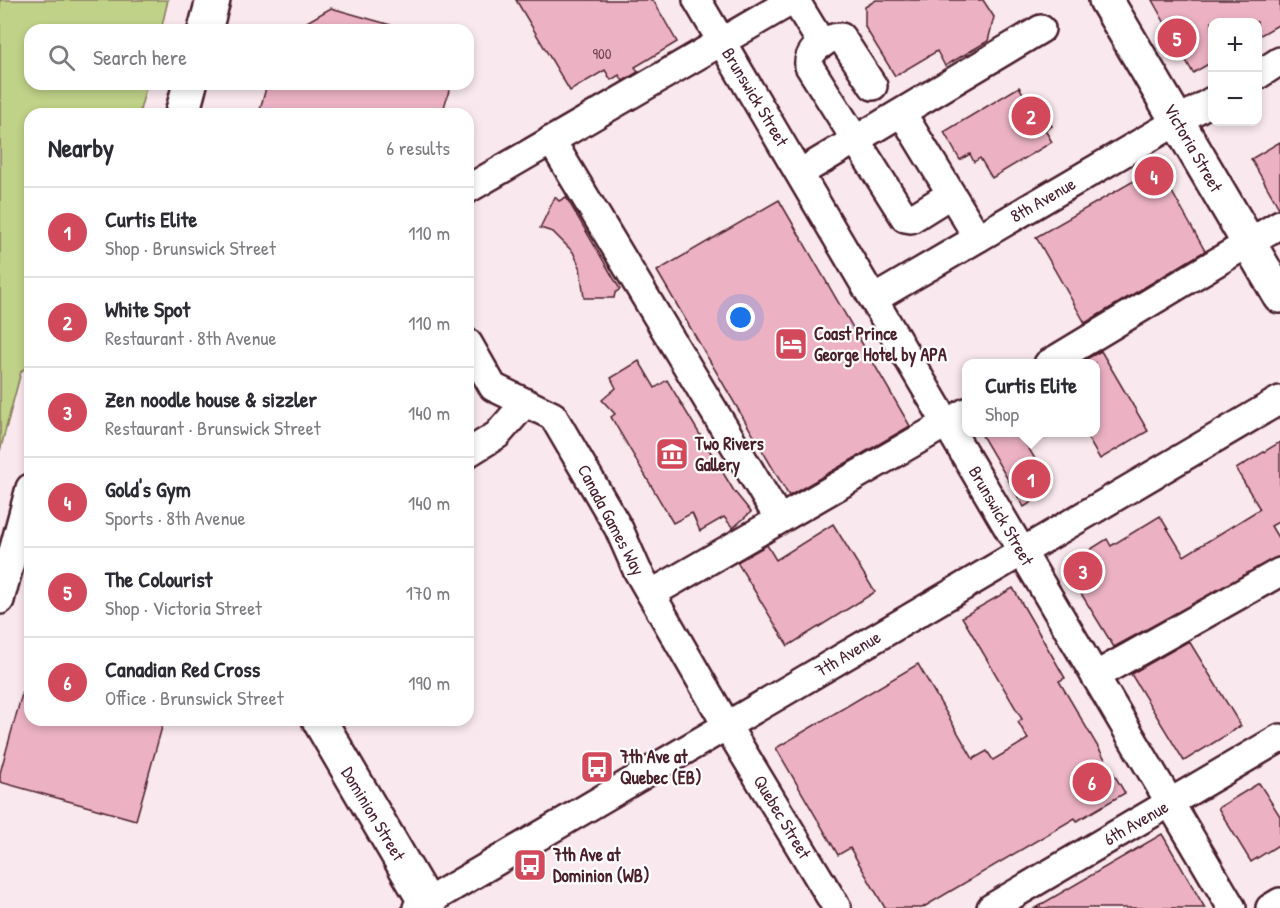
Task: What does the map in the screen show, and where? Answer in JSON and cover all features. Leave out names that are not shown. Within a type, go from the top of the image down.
[{"type":"main road","points":[[207,24],[213,0]]},
{"type":"main road","name":"Victoria Street","points":[[1106,0],[1280,296]]},
{"type":"main road","points":[[184,108],[188,90]]},
{"type":"main road","name":"Dominion Street","points":[[322,726],[424,906]]},
{"type":"street","name":"Brunswick Street","points":[[697,0],[874,299],[957,418]]},
{"type":"street","points":[[474,185],[794,0],[822,44]]},
{"type":"street","points":[[800,173],[1041,29]]},
{"type":"street","points":[[873,86],[841,37],[835,37],[822,44],[812,52],[808,59],[808,66],[905,218],[911,219],[951,194]]},
{"type":"street","points":[[1262,72],[1280,62]]},
{"type":"street","name":"8th Avenue","points":[[874,299],[1208,103]]},
{"type":"street","points":[[902,112],[978,238]]},
{"type":"street","points":[[551,140],[779,519]]},
{"type":"street","points":[[1055,359],[1280,224]]},
{"type":"street","name":"Canada Games Way","points":[[474,354],[493,387],[553,416],[619,529],[651,594],[727,726]]},
{"type":"street","name":"7th Avenue","points":[[424,906],[1021,551],[1280,400]]},
{"type":"street","points":[[474,449],[497,435],[525,403]]},
{"type":"street","points":[[651,594],[957,418]]},
{"type":"street","name":"Brunswick Street","points":[[966,437],[1021,551],[1232,908]]},
{"type":"street","points":[[0,600],[24,510]]},
{"type":"street","points":[[1095,676],[1280,572]]},
{"type":"street","name":"Quebec Street","points":[[727,726],[837,908]]},
{"type":"street","name":"6th Avenue","points":[[991,908],[1280,738]]},
{"type":"street","points":[[1270,908],[1280,902]]},
{"type":"green space","points":[[0,0],[168,0],[162,24],[24,24],[24,90],[145,90],[141,108],[24,108],[24,369],[21,372],[0,451]]},
{"type":"building","points":[[516,0],[653,0],[677,42],[635,67],[638,72],[623,81],[619,75],[611,80],[605,70],[570,91]]},
{"type":"building","points":[[876,0],[983,0],[994,17],[988,41],[945,66],[937,51],[895,76],[865,27],[865,7]]},
{"type":"building","points":[[1152,0],[1280,0],[1280,24],[1262,34],[1262,18],[1208,18],[1208,64],[1193,73]]},
{"type":"building","points":[[331,8],[387,24],[303,24]]},
{"type":"building","points":[[1019,87],[1026,98],[1033,94],[1052,126],[1045,130],[1052,142],[992,178],[980,158],[974,162],[970,154],[960,160],[944,132]]},
{"type":"building","points":[[265,90],[449,90],[444,108],[261,108]]},
{"type":"building","points":[[1280,142],[1280,208],[1279,208],[1251,159]]},
{"type":"building","points":[[1158,167],[1205,251],[1085,323],[1036,237]]},
{"type":"building","points":[[555,197],[559,201],[566,197],[620,289],[615,293],[614,298],[584,298],[580,267],[573,252],[553,232],[540,228]]},
{"type":"building","points":[[779,200],[910,426],[789,496],[657,271]]},
{"type":"building","points":[[1101,351],[1148,431],[1100,459],[1087,437],[1100,437],[1100,359],[1086,359]]},
{"type":"building","name":"Two Rivers Gallery","points":[[639,361],[655,388],[667,380],[734,491],[751,512],[733,528],[724,517],[700,531],[692,513],[673,523],[611,417],[615,414],[602,400],[616,388],[611,378]]},
{"type":"building","points":[[983,437],[1022,437],[1053,489],[1024,507]]},
{"type":"building","points":[[1280,442],[1280,521],[1271,526],[1280,541],[1280,556],[1114,647],[1064,566],[1107,539],[1111,546],[1160,516],[1184,556],[1260,509],[1236,469]]},
{"type":"building","points":[[833,524],[875,592],[788,646],[737,562],[767,545],[776,560]]},
{"type":"building","points":[[1013,588],[1065,678],[1059,681],[1125,793],[1077,821],[1075,818],[922,908],[885,908],[850,848],[838,855],[776,748],[918,664],[973,759],[987,751],[993,760],[1028,739],[1018,722],[1022,719],[962,617]]},
{"type":"building","points":[[1189,641],[1241,726],[1184,761],[1131,674]]},
{"type":"building","points":[[24,687],[24,726],[162,726],[136,820],[0,782],[0,773]]},
{"type":"building","points":[[1259,783],[1280,816],[1280,844],[1251,862],[1218,808]]},
{"type":"building","points":[[1162,834],[1205,908],[1035,908]]},
{"type":"place","name":"The Colourist","points":[[1177,38]]},
{"type":"place","name":"White Spot","points":[[1031,116]]},
{"type":"place","name":"Gold's Gym","points":[[1154,176]]},
{"type":"place","name":"Coast Prince George Hotel by APA","points":[[791,344]]},
{"type":"place","name":"Two Rivers Gallery","points":[[672,454]]},
{"type":"place","name":"Curtis Elite","points":[[1031,479]]},
{"type":"place","name":"Zen noodle house & sizzler","points":[[1083,571]]},
{"type":"place","name":"7th Ave at Quebec (EB)","points":[[597,767]]},
{"type":"place","name":"Canadian Red Cross","points":[[1092,782]]},
{"type":"place","name":"7th Ave at Dominion (WB)","points":[[530,865]]}]
